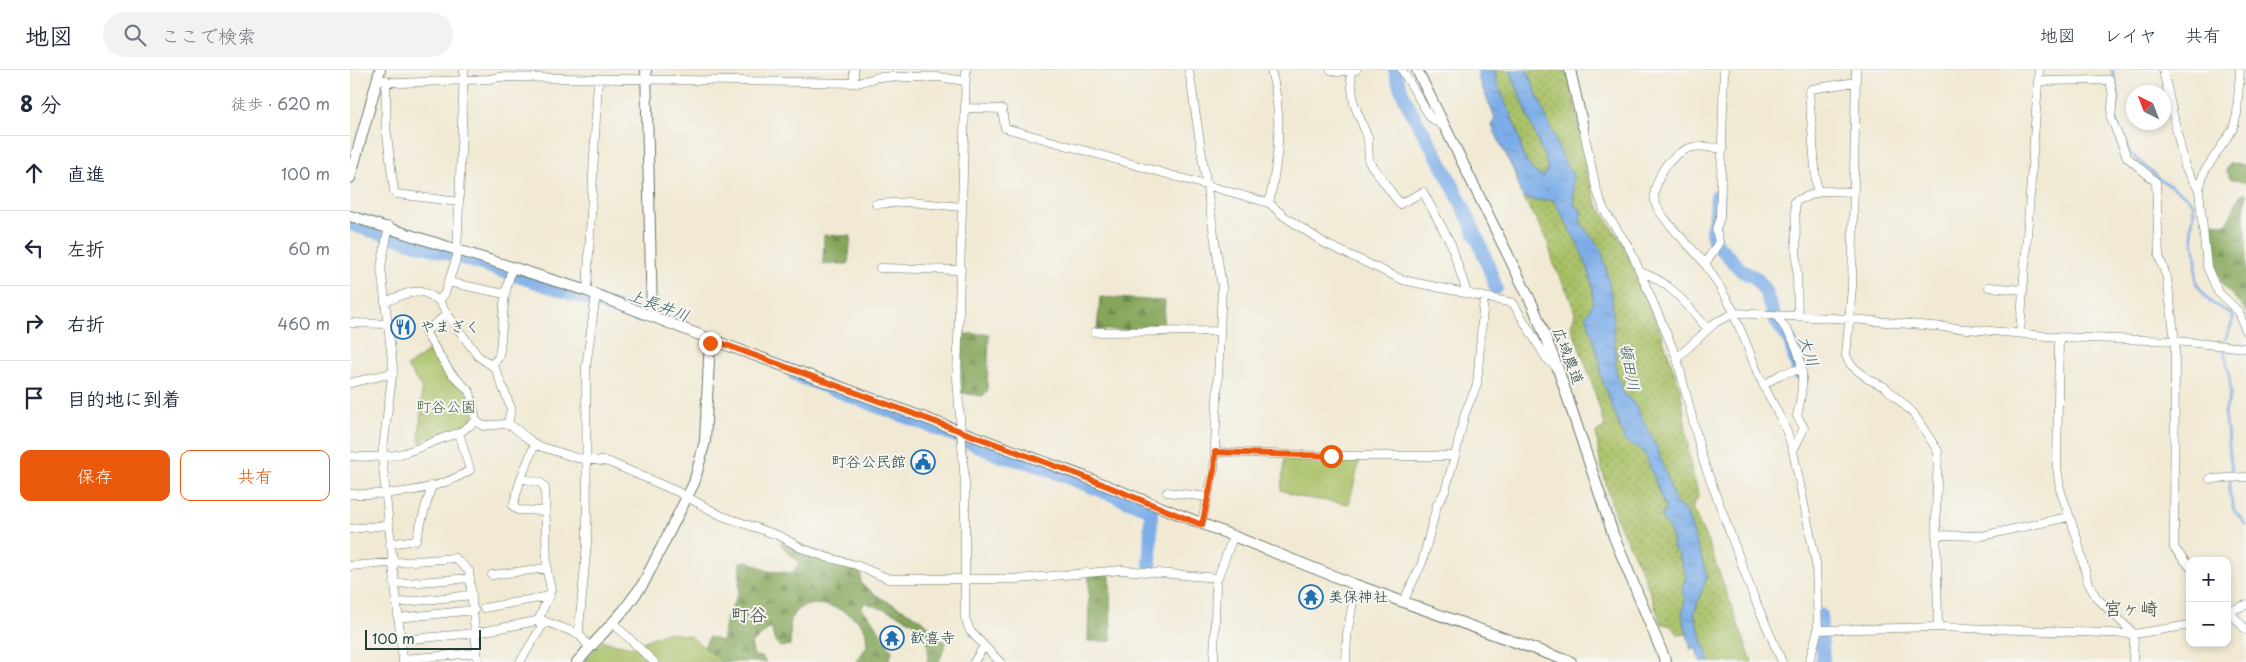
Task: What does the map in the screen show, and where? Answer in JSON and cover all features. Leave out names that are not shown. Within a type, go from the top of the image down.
[{"type":"street","points":[[439,301],[448,282],[458,249],[464,70]]},
{"type":"street","points":[[854,70],[854,82]]},
{"type":"street","points":[[966,70],[964,81],[957,378],[965,485],[965,618],[970,631],[1000,662]]},
{"type":"street","points":[[1189,70],[1222,287],[1214,470],[1202,525]]},
{"type":"street","points":[[1269,203],[1277,162],[1280,123],[1277,92],[1271,70]]},
{"type":"street","points":[[1331,70],[1336,72],[1353,71],[1354,104],[1368,138],[1369,162],[1400,204],[1423,192],[1451,244],[1468,293]]},
{"type":"street","points":[[1402,70],[1430,117],[1444,127]]},
{"type":"street","name":"広域農道","points":[[1417,70],[1533,306],[1558,369],[1614,537],[1666,662]]},
{"type":"street","points":[[1570,70],[1601,203],[1630,249],[1677,358],[1703,460],[1753,595],[1782,662]]},
{"type":"street","points":[[1706,264],[1719,242],[1716,229],[1720,218],[1724,70]]},
{"type":"street","points":[[1856,70],[1851,319],[1846,356],[1851,365],[1868,379],[1885,387],[1914,413],[1938,451],[1936,535],[1938,627]]},
{"type":"street","points":[[2020,333],[2039,70]]},
{"type":"street","points":[[2163,70],[2185,167],[2199,190]]},
{"type":"street","points":[[2240,70],[2237,114],[2233,129],[2204,172],[2199,190],[2208,266],[2218,292],[2239,312],[2246,332]]},
{"type":"street","points":[[381,77],[401,83],[464,81],[499,77],[598,79],[646,74],[854,82],[865,82],[878,77],[940,77],[964,81]]},
{"type":"street","points":[[646,74],[652,314]]},
{"type":"street","points":[[350,178],[381,77]]},
{"type":"street","points":[[381,77],[394,191],[397,194],[459,202]]},
{"type":"street","points":[[580,634],[587,543],[586,367],[592,292],[598,79]]},
{"type":"street","points":[[2039,81],[2110,80],[2113,96],[2111,118],[2128,157],[2156,182],[2158,256],[2166,278],[2176,341],[2174,548],[2186,562]]},
{"type":"street","points":[[1816,193],[1809,92],[1811,89],[1856,82]]},
{"type":"street","points":[[964,108],[1002,110],[1005,128],[1269,203],[1285,217],[1326,244],[1403,280],[1513,302],[1546,358],[1558,369]]},
{"type":"street","points":[[1723,149],[1699,145],[1681,150],[1664,168],[1656,185],[1654,200],[1660,211],[1706,264],[1734,313],[1750,347],[1764,385],[1778,412],[1793,451],[1816,563],[1818,630],[1809,662]]},
{"type":"street","points":[[1798,316],[1796,201],[1816,193],[1854,192]]},
{"type":"street","points":[[876,204],[910,202],[962,207]]},
{"type":"street","points":[[350,216],[389,226],[512,268],[592,292],[652,314],[710,339],[1085,477],[1356,585],[1571,662]]},
{"type":"street","points":[[389,226],[381,267],[393,373],[382,457],[403,660],[477,653]]},
{"type":"street","points":[[491,365],[498,358],[500,350],[505,294],[512,268]]},
{"type":"street","points":[[880,268],[961,270]]},
{"type":"street","points":[[1640,272],[1654,276],[1682,297],[1708,329]]},
{"type":"street","points":[[448,282],[505,294]]},
{"type":"street","points":[[1989,287],[2023,290]]},
{"type":"street","points":[[385,302],[409,292],[421,291],[439,301],[478,356],[495,368],[512,408],[508,425]]},
{"type":"street","points":[[1403,602],[1422,563],[1437,505],[1445,491],[1456,456],[1464,413],[1477,385],[1484,297]]},
{"type":"street","points":[[1677,358],[1708,329],[1734,313],[1851,319],[2060,337],[2176,341],[2246,348]]},
{"type":"street","points":[[447,314],[425,332],[450,372],[470,392],[476,421],[483,426],[508,425],[535,444],[587,460],[609,462],[688,498],[722,516],[780,536],[802,548],[826,557],[856,565],[890,578],[1018,579],[1122,570],[1218,578]]},
{"type":"street","points":[[1777,315],[1794,342],[1804,390],[1797,416],[1804,428],[1793,451]]},
{"type":"street","points":[[350,324],[388,324]]},
{"type":"street","points":[[1095,332],[1220,331]]},
{"type":"street","points":[[2060,337],[2057,467],[2060,489],[2068,517],[2077,538],[2088,584],[2097,598],[2134,634],[2133,662]]},
{"type":"street","points":[[577,662],[589,646],[613,623],[643,584],[688,498],[699,470],[705,441],[710,339]]},
{"type":"street","points":[[1764,385],[1781,374],[1801,370]]},
{"type":"street","points":[[350,383],[393,373]]},
{"type":"street","points":[[350,456],[382,457],[400,454],[438,438],[458,433],[476,421]]},
{"type":"street","points":[[350,494],[386,495],[454,480],[470,470],[458,433]]},
{"type":"street","points":[[535,444],[521,478],[513,506],[518,510],[544,511]]},
{"type":"street","points":[[1215,452],[1323,456],[1456,456]]},
{"type":"street","points":[[2210,479],[2246,477]]},
{"type":"street","points":[[520,662],[541,621],[550,596],[551,582],[547,568],[544,511],[545,488],[541,483],[521,478]]},
{"type":"street","points":[[390,544],[416,540],[432,485]]},
{"type":"street","points":[[1167,492],[1208,497]]},
{"type":"street","points":[[1936,535],[1982,536],[2068,517]]},
{"type":"street","points":[[350,529],[388,525]]},
{"type":"street","points":[[1214,662],[1218,578],[1233,537]]},
{"type":"street","points":[[350,566],[455,558],[470,571],[478,662]]},
{"type":"street","points":[[492,574],[547,568]]},
{"type":"street","points":[[394,584],[470,578]]},
{"type":"street","points":[[1346,662],[1347,635],[1356,585]]},
{"type":"street","points":[[396,602],[472,595]]},
{"type":"street","points":[[484,608],[550,596]]},
{"type":"street","points":[[2231,611],[2246,605]]},
{"type":"street","points":[[398,618],[474,610]]},
{"type":"street","points":[[2231,615],[2246,630]]},
{"type":"street","points":[[401,640],[476,633],[541,621],[580,634],[589,646]]},
{"type":"street","points":[[613,623],[654,662]]},
{"type":"street","points":[[1818,630],[1938,627],[2134,634],[2186,626]]},
{"type":"street","points":[[974,662],[984,646]]},
{"type":"green space","points":[[1495,70],[1510,70],[1548,167],[1544,177],[1532,170],[1523,156],[1517,130],[1495,80]]},
{"type":"green space","points":[[1527,70],[1566,70],[1570,79],[1587,174],[1597,204],[1626,249],[1661,333],[1681,392],[1691,468],[1699,495],[1692,507],[1708,542],[1752,662],[1710,662],[1694,614],[1707,575],[1686,511],[1676,504],[1656,445],[1634,404],[1622,391],[1616,370],[1612,298],[1602,251],[1580,222],[1581,211],[1574,203],[1573,176],[1563,159]]},
{"type":"green space","points":[[2236,163],[2246,166],[2246,183],[2230,178],[2226,171],[2229,164]]},
{"type":"green space","points":[[2246,193],[2244,216],[2246,229],[2246,313],[2219,278],[2212,255],[2210,239],[2212,223],[2227,224],[2240,195]]},
{"type":"green space","points":[[1523,197],[1533,200],[1554,200],[1579,246],[1587,266],[1593,291],[1600,374],[1625,441],[1640,449],[1646,456],[1664,506],[1664,514],[1660,516],[1670,531],[1673,547],[1686,574],[1682,589],[1685,602],[1682,615],[1687,634],[1679,635],[1671,626],[1661,623],[1642,571],[1615,516],[1600,462],[1596,432],[1605,426],[1589,373],[1571,326],[1575,313],[1568,293],[1555,268],[1546,237]]},
{"type":"green space","points":[[824,235],[851,236],[848,264],[823,264]]},
{"type":"green space","points":[[1100,297],[1165,301],[1163,330],[1097,330]]},
{"type":"green space","points":[[961,334],[989,334],[987,392],[982,396],[962,393]]},
{"type":"green space","name":"町谷公園","points":[[433,347],[470,396],[474,420],[459,429],[425,439],[422,442],[419,441],[422,388],[407,367]]},
{"type":"green space","points":[[1285,457],[1360,459],[1349,504],[1299,497],[1281,490]]},
{"type":"green space","points":[[786,538],[855,567],[861,574],[861,584],[879,597],[921,619],[946,643],[939,662],[927,662],[928,648],[925,637],[919,628],[900,616],[864,602],[862,609],[872,619],[892,651],[889,662],[856,662],[867,646],[865,630],[860,623],[841,610],[818,604],[807,605],[798,609],[792,617],[790,645],[780,647],[774,639],[771,627],[751,644],[754,656],[762,657],[766,662],[719,662],[702,651],[709,637],[722,641],[725,622],[739,591],[740,562],[748,561],[768,571],[793,573],[799,562],[780,544]]},
{"type":"green space","points":[[1110,574],[1111,641],[1088,641],[1089,575]]},
{"type":"green space","points":[[666,632],[690,636],[723,662],[582,662],[603,641],[631,647]]},
{"type":"water","points":[[1478,70],[1495,70],[1496,80],[1517,130],[1523,156],[1532,170],[1543,177],[1548,167],[1510,70],[1527,70],[1563,159],[1573,176],[1574,203],[1581,211],[1580,222],[1602,251],[1612,298],[1616,370],[1622,391],[1634,404],[1656,445],[1676,504],[1686,511],[1707,575],[1694,614],[1710,662],[1701,662],[1695,647],[1691,650],[1682,615],[1685,602],[1682,589],[1686,575],[1678,553],[1673,547],[1670,531],[1660,516],[1666,510],[1646,456],[1640,449],[1625,441],[1600,374],[1601,366],[1586,315],[1592,304],[1593,290],[1584,258],[1554,200],[1524,198],[1520,192],[1516,176],[1492,126],[1495,118],[1478,77]]},
{"type":"waterway","points":[[1395,70],[1402,92],[1444,168],[1468,218],[1496,288]]},
{"type":"waterway","points":[[2112,70],[2119,96],[2115,117],[2119,128]]},
{"type":"waterway","points":[[2127,146],[2130,153],[2158,178],[2186,196],[2193,204],[2194,214],[2191,227],[2196,257],[2196,283],[2210,302],[2233,315],[2233,321],[2223,345],[2231,393],[2225,412],[2232,472],[2229,491],[2234,510],[2246,525]]},
{"type":"waterway","name":"大川","points":[[1717,196],[1712,230],[1714,241],[1742,271],[1756,278],[1765,291],[1776,321],[1790,341],[1799,373]]},
{"type":"waterway","name":"上長井川","points":[[350,224],[457,256],[639,316]]},
{"type":"waterway","name":"上長井川","points":[[795,375],[954,435],[1001,456],[1032,463],[1151,510],[1150,565]]},
{"type":"waterway","name":"大川","points":[[1820,615],[1823,662]]},
{"type":"place","name":"やまぎく","points":[[403,327]]},
{"type":"place","name":"町谷公民館","points":[[923,462]]},
{"type":"place","name":"美保神社","points":[[1311,597]]},
{"type":"place","name":"歓喜寺","points":[[892,638]]},
{"type":"district","name":"宮ヶ崎","points":[[2131,609]]},
{"type":"district","name":"町谷","points":[[749,615]]},
{"type":"route","points":[[710,343],[710,339],[1085,477],[1202,525],[1214,470],[1215,452],[1331,456]]},
{"type":"water label","name":"頓田川","points":[[1630,367]]}]
